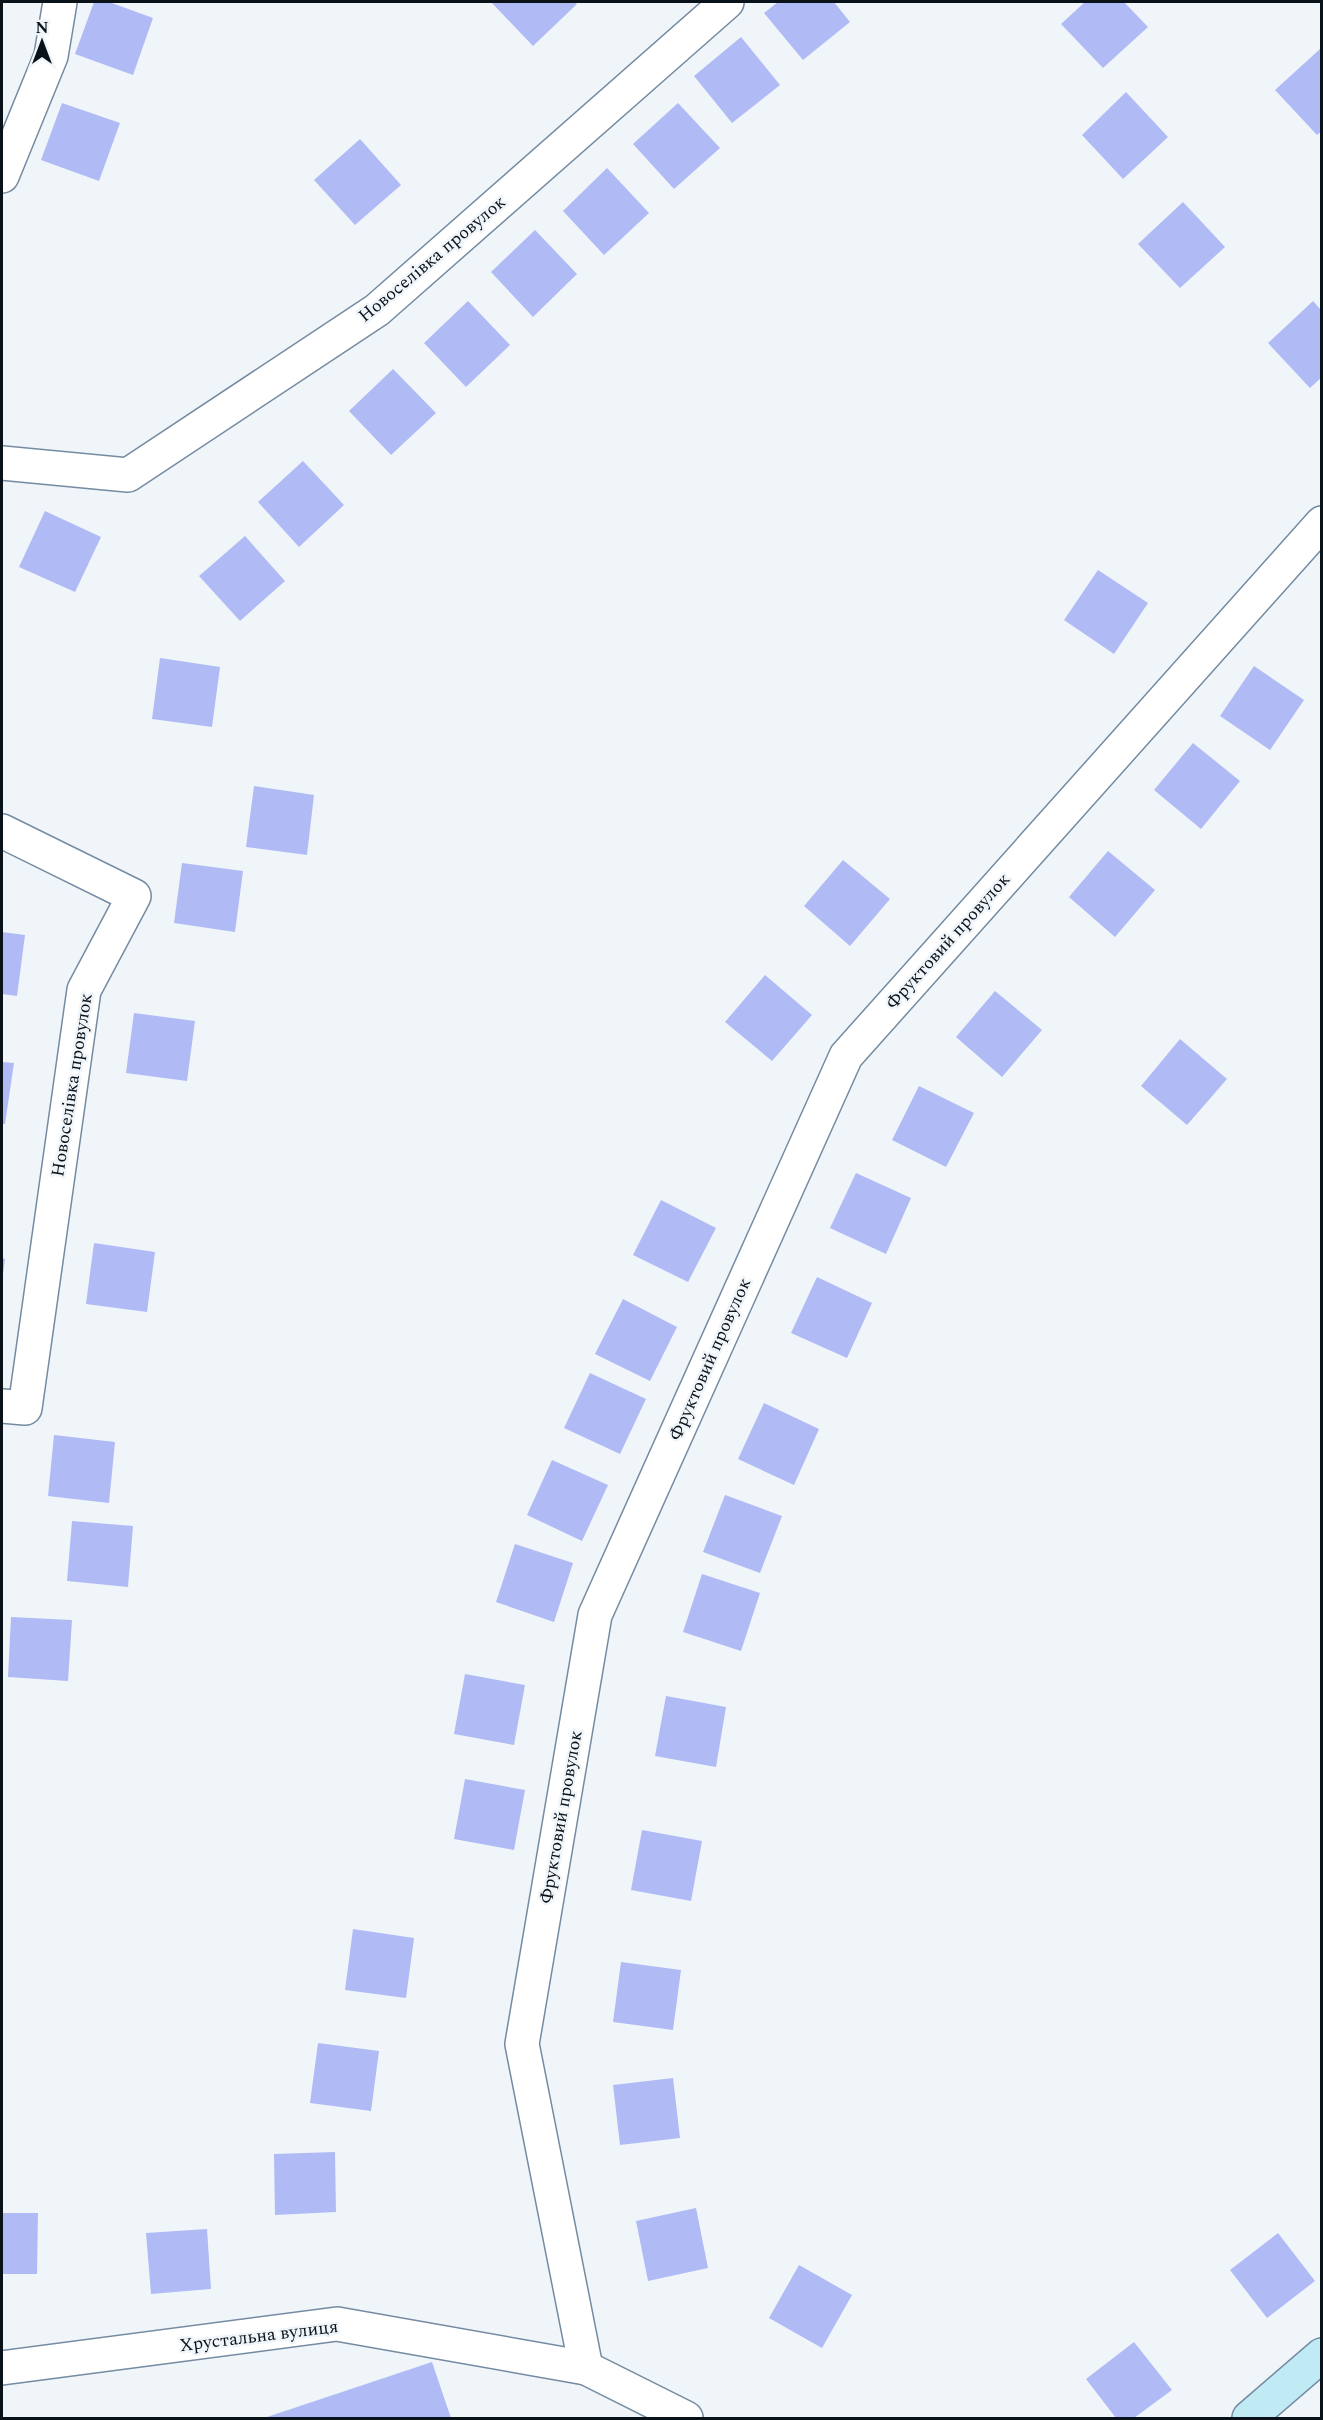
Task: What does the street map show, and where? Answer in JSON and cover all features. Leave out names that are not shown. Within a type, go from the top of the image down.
[{"type":"street","points":[[2,176],[51,56],[60,2]]},
{"type":"street","name":"Новоселівка провулок","points":[[2,463],[128,475],[377,310],[728,2]]},
{"type":"street","name":"Фруктовий провулок","points":[[586,2368],[522,2044],[595,1615],[846,1056],[1322,523]]},
{"type":"street","name":"Новоселівка провулок","points":[[2,831],[134,896],[84,990],[25,1408],[2,1406]]},
{"type":"street","name":"Хрустальна вулиця","points":[[2,2368],[337,2324],[586,2368],[686,2418]]},
{"type":"street","points":[[1249,2418],[1322,2355]]},
{"type":"building","points":[[94,2],[109,2],[153,18],[133,75],[75,54]]},
{"type":"building","points":[[491,2],[574,2],[577,4],[533,46]]},
{"type":"building","points":[[778,2],[834,2],[850,22],[803,60],[764,13]]},
{"type":"building","points":[[1085,2],[1124,2],[1148,27],[1103,68],[1061,24]]},
{"type":"building","points":[[741,37],[780,85],[732,123],[694,76]]},
{"type":"building","points":[[1320,49],[1322,131],[1317,135],[1275,90]]},
{"type":"building","points":[[1126,92],[1168,137],[1123,179],[1082,135]]},
{"type":"building","points":[[62,103],[120,123],[99,181],[41,160]]},
{"type":"building","points":[[678,103],[720,148],[674,189],[633,144]]},
{"type":"building","points":[[360,139],[401,185],[355,225],[314,180]]},
{"type":"building","points":[[607,168],[649,213],[604,255],[563,211]]},
{"type":"building","points":[[1183,202],[1225,247],[1180,288],[1138,244]]},
{"type":"building","points":[[535,230],[577,274],[533,317],[491,272]]},
{"type":"building","points":[[468,301],[510,345],[466,387],[424,343]]},
{"type":"building","points":[[1313,301],[1322,311],[1322,377],[1310,388],[1268,343]]},
{"type":"building","points":[[393,369],[436,413],[391,455],[349,411]]},
{"type":"building","points":[[303,461],[344,505],[299,547],[258,502]]},
{"type":"building","points":[[45,511],[101,537],[75,592],[19,567]]},
{"type":"building","points":[[245,536],[285,581],[240,621],[199,576]]},
{"type":"building","points":[[1098,570],[1148,603],[1114,654],[1064,620]]},
{"type":"building","points":[[160,658],[220,667],[212,727],[152,719]]},
{"type":"building","points":[[1254,666],[1304,700],[1270,750],[1220,716]]},
{"type":"building","points":[[1193,743],[1240,781],[1201,829],[1154,790]]},
{"type":"building","points":[[254,786],[314,795],[307,855],[246,847]]},
{"type":"building","points":[[1108,851],[1155,890],[1115,937],[1069,897]]},
{"type":"building","points":[[843,860],[890,899],[850,946],[804,906]]},
{"type":"building","points":[[182,863],[243,871],[235,932],[174,923]]},
{"type":"building","points":[[2,932],[25,935],[17,996],[2,994]]},
{"type":"building","points":[[765,975],[812,1015],[772,1061],[725,1022]]},
{"type":"building","points":[[995,991],[1042,1030],[1002,1077],[956,1037]]},
{"type":"building","points":[[134,1013],[195,1021],[187,1081],[126,1073]]},
{"type":"building","points":[[1180,1039],[1227,1079],[1187,1125],[1141,1086]]},
{"type":"building","points":[[2,1062],[14,1063],[5,1124],[2,1124]]},
{"type":"building","points":[[919,1086],[974,1113],[946,1167],[892,1140]]},
{"type":"building","points":[[856,1173],[911,1198],[886,1254],[830,1228]]},
{"type":"building","points":[[661,1200],[716,1228],[688,1282],[633,1255]]},
{"type":"building","points":[[94,1243],[155,1252],[147,1312],[86,1304]]},
{"type":"building","points":[[2,1258],[5,1259],[3,1274],[2,1274]]},
{"type":"building","points":[[817,1277],[872,1303],[847,1358],[791,1333]]},
{"type":"building","points":[[623,1299],[677,1327],[650,1381],[595,1354]]},
{"type":"building","points":[[590,1373],[646,1399],[620,1454],[564,1428]]},
{"type":"building","points":[[764,1403],[819,1429],[794,1485],[738,1459]]},
{"type":"building","points":[[54,1435],[115,1442],[109,1503],[48,1496]]},
{"type":"building","points":[[552,1460],[608,1485],[582,1541],[527,1515]]},
{"type":"building","points":[[725,1495],[782,1516],[760,1573],[703,1552]]},
{"type":"building","points":[[72,1521],[133,1526],[128,1587],[67,1581]]},
{"type":"building","points":[[515,1544],[573,1563],[554,1622],[496,1602]]},
{"type":"building","points":[[702,1574],[760,1593],[741,1651],[683,1632]]},
{"type":"building","points":[[11,1617],[72,1620],[68,1681],[8,1677]]},
{"type":"building","points":[[465,1674],[525,1685],[514,1745],[454,1734]]},
{"type":"building","points":[[666,1696],[726,1707],[716,1767],[655,1756]]},
{"type":"building","points":[[465,1779],[525,1790],[514,1850],[454,1839]]},
{"type":"building","points":[[642,1830],[702,1841],[691,1901],[631,1890]]},
{"type":"building","points":[[353,1929],[414,1938],[406,1998],[345,1990]]},
{"type":"building","points":[[621,1962],[681,1970],[673,2030],[613,2022]]},
{"type":"building","points":[[318,2043],[379,2051],[371,2111],[310,2103]]},
{"type":"building","points":[[673,2078],[680,2138],[620,2145],[613,2085]]},
{"type":"building","points":[[335,2152],[336,2212],[275,2215],[274,2154]]},
{"type":"building","points":[[696,2208],[708,2268],[648,2281],[636,2221]]},
{"type":"building","points":[[2,2213],[38,2213],[37,2274],[2,2274]]},
{"type":"building","points":[[207,2229],[211,2289],[151,2294],[146,2233]]},
{"type":"building","points":[[1278,2233],[1315,2281],[1267,2318],[1230,2270]]},
{"type":"building","points":[[799,2265],[852,2295],[822,2348],[769,2318]]},
{"type":"building","points":[[1134,2342],[1172,2390],[1134,2418],[1116,2418],[1086,2379]]},
{"type":"building","points":[[432,2362],[451,2418],[264,2418]]}]
